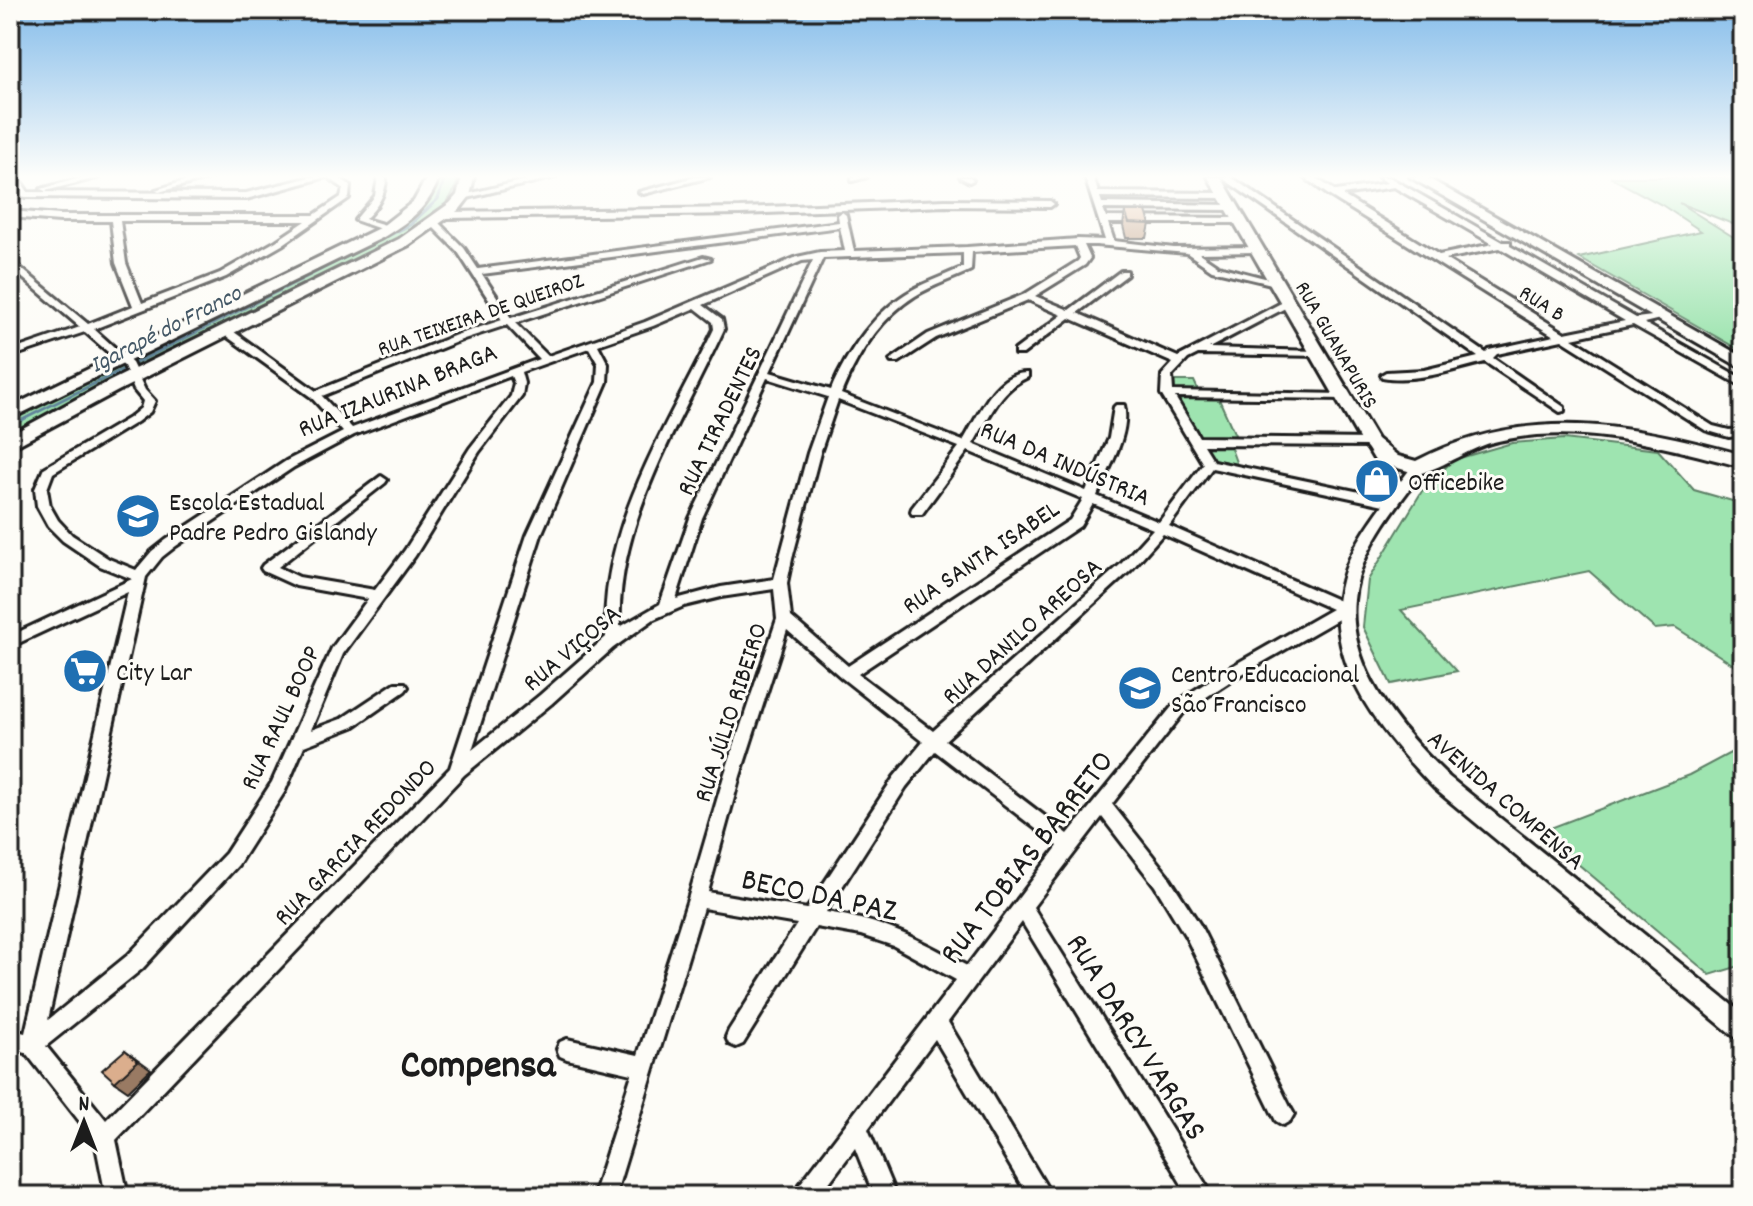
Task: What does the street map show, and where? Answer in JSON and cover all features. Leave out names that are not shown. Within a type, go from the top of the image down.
[{"type":"main road","points":[[10,443],[128,366],[381,233]]},
{"type":"main road","points":[[10,414],[128,366],[226,331],[418,233]]},
{"type":"main road","name":"RUA GUANAPURIS","points":[[1247,233],[1370,442]]},
{"type":"main road","points":[[1516,233],[1629,297],[1743,367]]},
{"type":"main road","points":[[1629,297],[1656,317],[1743,367]]},
{"type":"main road","name":"AVENIDA COMPENSA","points":[[1418,468],[1468,441],[1555,429],[1652,438],[1743,461]]},
{"type":"main road","points":[[1370,442],[1391,460],[1418,468]]},
{"type":"street","points":[[117,233],[121,263],[139,308]]},
{"type":"street","points":[[10,354],[223,275],[292,233]]},
{"type":"street","points":[[450,233],[508,321],[546,360]]},
{"type":"street","points":[[474,272],[773,233]]},
{"type":"street","points":[[847,233],[850,253]]},
{"type":"street","points":[[1107,233],[1110,242]]},
{"type":"street","points":[[1308,233],[1486,354],[1560,409]]},
{"type":"street","name":"RUA B","points":[[1396,233],[1718,432],[1743,432]]},
{"type":"street","points":[[1487,233],[1743,384]]},
{"type":"street","points":[[895,360],[932,336],[1028,296],[1084,261],[1078,242]]},
{"type":"street","name":"RUA IZAURINA BRAGA","points":[[138,579],[157,554],[171,543],[290,464],[350,433],[697,305],[783,264],[820,255],[967,250],[1078,242],[1110,242],[1190,251]]},
{"type":"street","points":[[1436,258],[1507,244]]},
{"type":"street","points":[[1190,251],[1256,249]]},
{"type":"street","name":"RUA JÚLIO RIBEIRO","points":[[604,1196],[646,1067],[732,776],[784,619],[780,583],[834,393],[866,337],[907,297],[968,268],[967,250]]},
{"type":"street","points":[[1190,251],[1215,268],[1277,284]]},
{"type":"street","name":"RUA TIRADENTES","points":[[666,608],[696,518],[820,255]]},
{"type":"street","name":"RUA TEIXEIRA DE QUEIROZ","points":[[315,395],[421,351],[706,259]]},
{"type":"street","points":[[10,262],[128,366],[136,388],[149,401],[146,410],[48,471],[42,482],[41,498],[47,518],[67,537],[138,579]]},
{"type":"street","points":[[1019,352],[1124,273]]},
{"type":"street","points":[[1028,296],[1178,361]]},
{"type":"street","points":[[1288,303],[1178,361],[1167,375],[1167,394],[1209,464],[1396,497]]},
{"type":"street","points":[[613,637],[610,597],[645,483],[719,329],[718,321],[697,305]]},
{"type":"street","points":[[1486,354],[1414,365],[1386,375],[1403,376],[1486,354],[1656,317]]},
{"type":"street","points":[[226,331],[315,395],[350,433]]},
{"type":"street","name":"RUA GARCIA REDONDO","points":[[105,1136],[457,772],[534,535],[602,382],[603,364],[593,345]]},
{"type":"street","points":[[1195,351],[1318,354]]},
{"type":"street","name":"RUA RAUL BOOP","points":[[32,1045],[135,962],[232,859],[279,786],[337,652],[410,553],[474,451],[516,396],[519,383],[515,371]]},
{"type":"street","name":"RUA DA INDÚSTRIA","points":[[765,374],[834,393],[1092,497],[1344,609]]},
{"type":"street","points":[[917,511],[966,446],[998,393],[1008,382],[1024,375]]},
{"type":"street","points":[[1167,394],[1344,397]]},
{"type":"street","name":"RUA SANTA ISABEL","points":[[847,674],[1063,533],[1084,512],[1114,450],[1120,407]]},
{"type":"street","points":[[1195,441],[1370,442]]},
{"type":"street","name":"RUA GUANAPURIS","points":[[1370,442],[1396,497]]},
{"type":"street","name":"RUA DANILO AREOSA","points":[[736,1037],[892,794],[934,740],[1126,567],[1161,528],[1209,464]]},
{"type":"street","name":"AVENIDA COMPENSA","points":[[1418,468],[1356,561],[1344,609],[1350,644],[1367,688],[1399,737],[1442,783],[1743,1029]]},
{"type":"street","points":[[378,596],[296,581],[268,568],[381,480]]},
{"type":"street","points":[[10,642],[138,579]]},
{"type":"street","points":[[32,1045],[138,579]]},
{"type":"street","name":"RUA VIÇOSA","points":[[457,772],[562,686],[613,637],[666,608],[737,588],[780,583]]},
{"type":"street","name":"RUA TOBIAS BARRETO","points":[[805,1196],[1069,845],[1180,707],[1344,609]]},
{"type":"street","points":[[784,619],[847,674],[1069,845]]},
{"type":"street","points":[[300,741],[347,723],[400,687]]},
{"type":"street","points":[[1102,804],[1161,880],[1193,931],[1283,1114]]},
{"type":"street","name":"BECO DA PAZ","points":[[697,899],[861,926],[899,939],[969,977]]},
{"type":"street","name":"RUA DARCY VARGAS","points":[[1023,907],[1202,1196]]},
{"type":"street","points":[[936,1022],[1041,1196]]},
{"type":"street","points":[[10,1039],[32,1045],[105,1136],[117,1196]]},
{"type":"street","points":[[567,1049],[646,1067]]},
{"type":"street","points":[[857,1127],[885,1196]]},
{"type":"green space","points":[[378,233],[405,233],[127,370],[10,435],[10,416]]},
{"type":"green space","points":[[1691,233],[1727,233],[1743,243],[1743,352],[1579,258]]},
{"type":"green space","points":[[1174,381],[1194,381],[1201,396],[1218,397],[1236,437],[1228,440],[1237,465],[1210,458],[1175,397]]},
{"type":"green space","points":[[1564,439],[1658,450],[1694,490],[1743,504],[1743,671],[1675,627],[1655,629],[1589,571],[1401,610],[1457,671],[1391,684],[1363,627],[1368,580],[1422,491],[1453,460],[1512,443]]},
{"type":"green space","points":[[1743,712],[1743,965],[1710,975],[1540,832],[1689,775],[1736,750]]},
{"type":"building","points":[[125,1050],[138,1061],[115,1082],[102,1070]]},
{"type":"waterway","name":"Igarapé do Franco","points":[[10,426],[394,233]]},
{"type":"place","name":"Officebike","points":[[1377,481]]},
{"type":"place","name":"Escola Estadual Padre Pedro Gislandy","points":[[138,516]]},
{"type":"place","name":"City Lar","points":[[85,671]]},
{"type":"place","name":"Centro Educacional São Francisco","points":[[1140,688]]},
{"type":"district","name":"Compensa","points":[[478,1062]]}]
